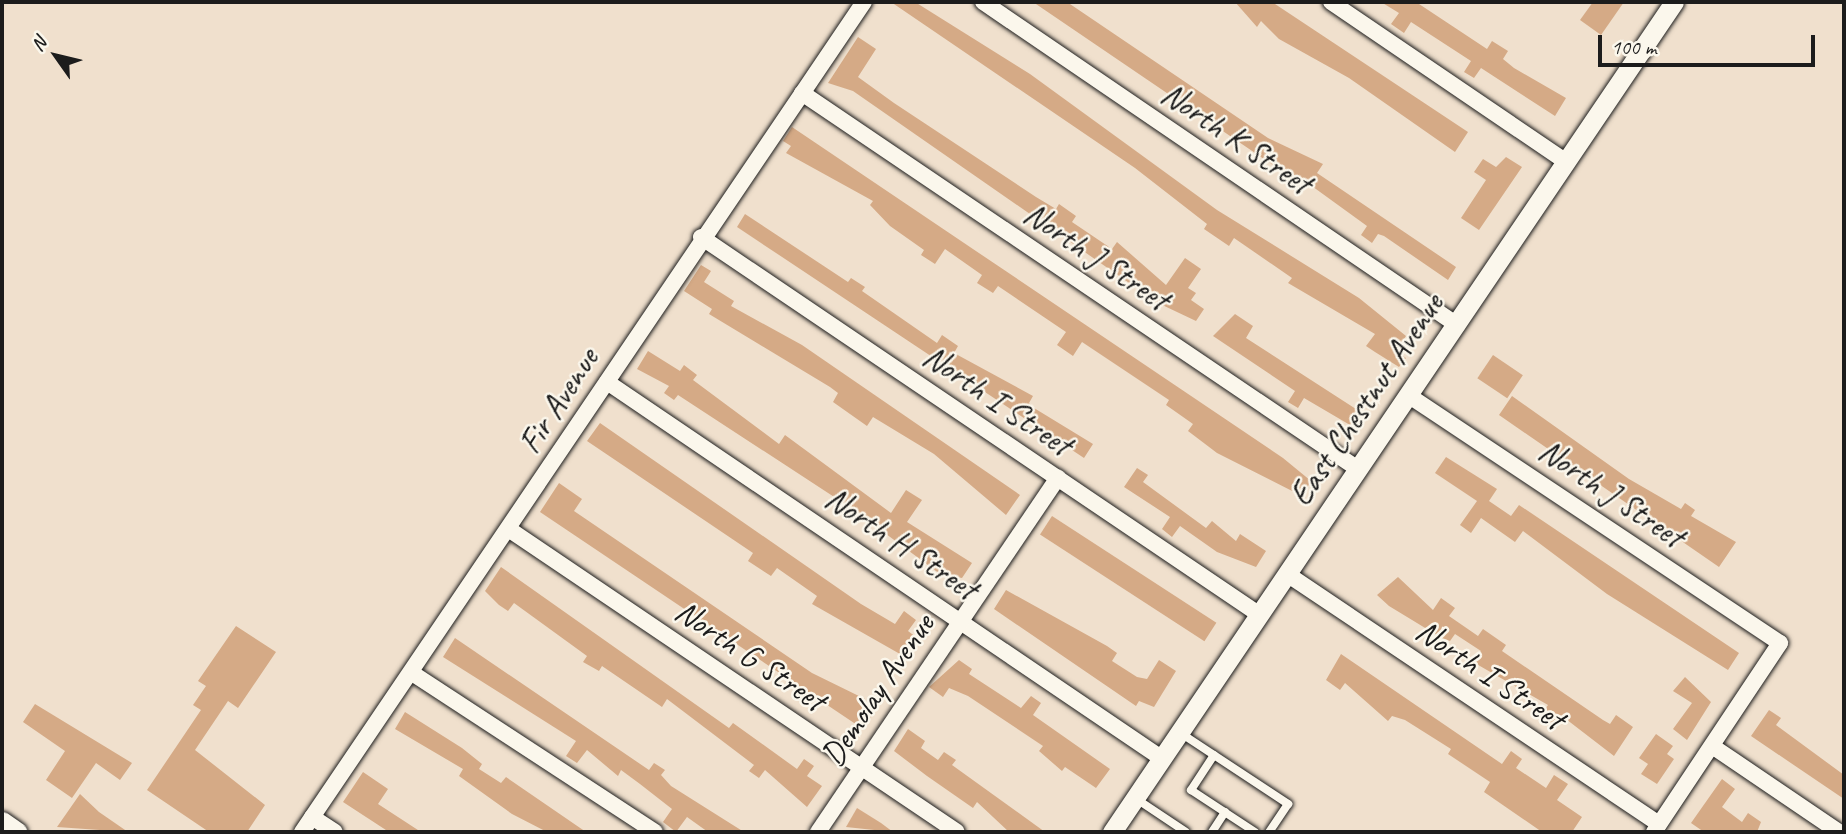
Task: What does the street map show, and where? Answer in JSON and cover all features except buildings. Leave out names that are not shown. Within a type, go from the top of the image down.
[{"type":"street","name":"Fir Avenue","points":[[302,832],[510,530],[701,237],[864,2]]},
{"type":"street","name":"North K Street","points":[[983,2],[1457,325]]},
{"type":"street","points":[[1331,2],[1566,162]]},
{"type":"street","name":"East Chestnut Avenue","points":[[1115,831],[1161,758],[1674,2]]},
{"type":"street","name":"North J Street","points":[[802,93],[1358,469]]},
{"type":"street","name":"North I Street","points":[[701,237],[1260,615]]},
{"type":"street","name":"North H Street","points":[[607,382],[1161,758]]},
{"type":"street","name":"North J Street","points":[[1409,395],[1780,643],[1712,746]]},
{"type":"street","name":"Demolay Avenue","points":[[818,832],[1058,478]]},
{"type":"street","name":"North G Street","points":[[510,530],[957,832]]},
{"type":"street","name":"North I Street","points":[[1287,574],[1656,828]]},
{"type":"street","points":[[412,673],[655,832]]},
{"type":"street","points":[[1656,828],[1712,746],[1839,832]]},
{"type":"street","points":[[312,817],[335,832]]},
{"type":"street","points":[[2,821],[18,832]]},
{"type":"lane","points":[[1179,732],[1288,804],[1269,832]]},
{"type":"lane","points":[[1214,755],[1191,790],[1255,832]]},
{"type":"lane","points":[[1135,798],[1186,832]]},
{"type":"lane","points":[[1212,832],[1225,812]]}]
